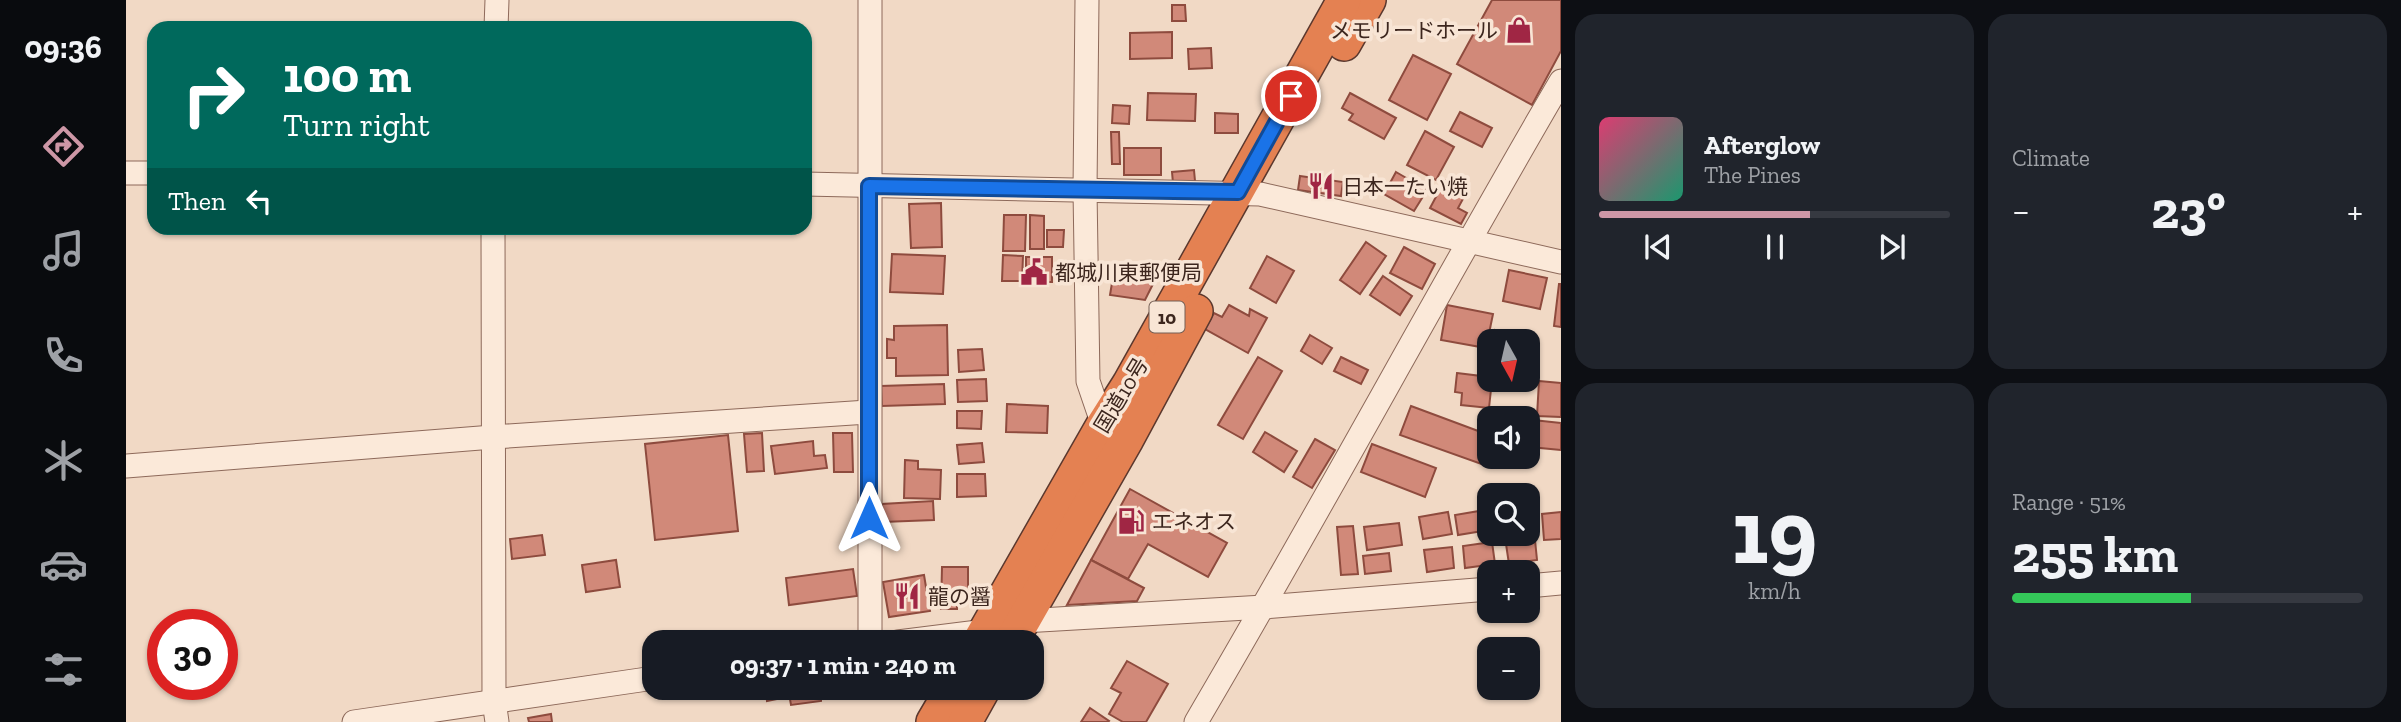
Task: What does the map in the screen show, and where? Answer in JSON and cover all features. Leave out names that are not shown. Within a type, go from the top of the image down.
[{"type":"highway","name":"国道10号","points":[[1249,193],[1344,0]]},
{"type":"highway","name":"国道10号","points":[[1002,630],[1115,432],[1129,384],[1370,0]]},
{"type":"highway","points":[[933,722],[946,700]]},
{"type":"highway","points":[[965,722],[977,700]]},
{"type":"street","points":[[496,21],[497,0]]},
{"type":"street","points":[[870,0],[870,630]]},
{"type":"street","points":[[1087,0],[1085,190],[1088,381],[1115,432]]},
{"type":"street","points":[[1196,722],[1264,607],[1468,240],[1561,81]]},
{"type":"street","points":[[126,173],[147,173]]},
{"type":"street","points":[[812,184],[1249,193],[1561,262]]},
{"type":"street","points":[[493,235],[496,712]]},
{"type":"street","points":[[126,466],[868,412]]},
{"type":"street","points":[[1540,585],[1561,583]]},
{"type":"street","points":[[1039,630],[1264,607],[1477,590]]},
{"type":"street","points":[[354,722],[496,712],[642,681]]},
{"type":"building","points":[[1492,0],[1561,0],[1561,51],[1532,105],[1457,64]]},
{"type":"building","points":[[1172,5],[1185,5],[1186,21],[1172,21]]},
{"type":"building","points":[[1172,32],[1172,58],[1130,59],[1130,33]]},
{"type":"building","points":[[1211,48],[1212,68],[1189,69],[1188,49]]},
{"type":"building","points":[[1413,55],[1451,74],[1427,120],[1389,100]]},
{"type":"building","points":[[1148,93],[1196,94],[1195,121],[1147,120]]},
{"type":"building","points":[[1350,93],[1396,118],[1384,139],[1349,120],[1353,114],[1342,108]]},
{"type":"building","points":[[1113,105],[1130,106],[1129,124],[1112,123]]},
{"type":"building","points":[[1460,112],[1492,128],[1482,147],[1450,131]]},
{"type":"building","points":[[1215,113],[1238,114],[1238,133],[1215,133]]},
{"type":"building","points":[[1425,131],[1454,147],[1436,180],[1407,165]]},
{"type":"building","points":[[1111,132],[1119,132],[1120,164],[1112,164]]},
{"type":"building","points":[[1124,148],[1161,148],[1161,175],[1124,175]]},
{"type":"building","points":[[1194,170],[1195,181],[1173,183],[1172,172]]},
{"type":"building","points":[[1396,172],[1427,190],[1414,211],[1384,194]]},
{"type":"building","name":"日本一たい焼","points":[[1300,176],[1343,182],[1341,196],[1298,190]]},
{"type":"building","points":[[1445,180],[1459,188],[1456,193],[1464,197],[1458,208],[1467,213],[1461,224],[1430,208]]},
{"type":"building","points":[[941,203],[942,247],[911,248],[909,204]]},
{"type":"building","points":[[1004,215],[1026,215],[1025,251],[1003,251]]},
{"type":"building","points":[[1030,215],[1044,216],[1044,249],[1030,249]]},
{"type":"building","points":[[1047,230],[1064,230],[1063,247],[1047,247]]},
{"type":"building","points":[[1366,242],[1386,256],[1360,294],[1340,280]]},
{"type":"building","points":[[1404,247],[1435,264],[1422,289],[1390,273]]},
{"type":"building","points":[[892,254],[945,256],[943,294],[890,292]]},
{"type":"building","points":[[1003,255],[1023,256],[1022,281],[1002,281]]},
{"type":"building","points":[[1267,256],[1294,271],[1276,303],[1250,288]]},
{"type":"building","points":[[1026,257],[1052,257],[1052,282],[1026,282]]},
{"type":"building","points":[[1509,270],[1547,278],[1540,309],[1503,301]]},
{"type":"building","points":[[1383,276],[1412,296],[1400,315],[1370,295]]},
{"type":"building","points":[[1113,277],[1154,282],[1145,300],[1110,295]]},
{"type":"building","points":[[1561,284],[1561,327],[1554,326]]},
{"type":"building","points":[[1229,305],[1249,316],[1250,309],[1267,318],[1248,353],[1205,329],[1214,313],[1222,317]]},
{"type":"building","points":[[1447,305],[1493,314],[1490,329],[1477,329],[1477,346],[1441,340]]},
{"type":"building","points":[[947,325],[948,375],[896,376],[896,358],[887,358],[887,339],[894,340],[894,326]]},
{"type":"building","points":[[1310,335],[1332,348],[1322,364],[1301,351]]},
{"type":"building","points":[[982,349],[984,370],[959,372],[958,350]]},
{"type":"building","points":[[1258,357],[1282,371],[1243,439],[1218,425]]},
{"type":"building","points":[[1341,357],[1368,370],[1361,384],[1334,371]]},
{"type":"building","points":[[1457,373],[1477,376],[1477,392],[1491,392],[1489,406],[1461,405],[1462,393],[1455,392]]},
{"type":"building","points":[[986,379],[987,401],[958,402],[957,380]]},
{"type":"building","points":[[1540,381],[1561,383],[1561,417],[1540,416],[1540,406],[1538,406]]},
{"type":"building","points":[[944,384],[945,404],[882,406],[881,386]]},
{"type":"building","points":[[1007,404],[1048,406],[1047,433],[1006,432]]},
{"type":"building","points":[[1411,406],[1477,431],[1477,462],[1400,435]]},
{"type":"building","points":[[957,411],[982,411],[981,429],[957,428]]},
{"type":"building","points":[[1540,421],[1561,423],[1561,450],[1540,448]]},
{"type":"building","points":[[1265,432],[1297,451],[1284,472],[1253,452]]},
{"type":"building","points":[[762,433],[764,471],[747,472],[744,434]]},
{"type":"building","points":[[833,433],[852,433],[853,472],[834,472]]},
{"type":"building","points":[[728,435],[738,531],[655,540],[645,444]]},
{"type":"building","points":[[1315,439],[1335,450],[1312,488],[1293,477]]},
{"type":"building","points":[[813,441],[814,456],[825,455],[827,468],[775,474],[771,446]]},
{"type":"building","points":[[982,443],[984,462],[959,464],[957,445]]},
{"type":"building","points":[[1372,444],[1436,468],[1425,497],[1361,472]]},
{"type":"building","points":[[905,460],[918,461],[918,469],[941,470],[940,499],[904,498]]},
{"type":"building","points":[[957,474],[985,474],[986,496],[957,497]]},
{"type":"building","points":[[1130,489],[1227,543],[1208,577],[1148,544],[1128,579],[1091,560]]},
{"type":"building","points":[[933,501],[934,520],[883,522],[882,504]]},
{"type":"building","points":[[1477,511],[1477,532],[1458,535],[1455,515]]},
{"type":"building","points":[[1448,512],[1452,534],[1423,539],[1419,517]]},
{"type":"building","points":[[1561,512],[1561,539],[1544,540],[1542,514]]},
{"type":"building","points":[[1399,523],[1402,545],[1367,550],[1364,527]]},
{"type":"building","points":[[1353,526],[1358,574],[1341,575],[1337,527]]},
{"type":"building","points":[[542,535],[545,555],[512,559],[510,539]]},
{"type":"building","points":[[1463,546],[1493,546],[1494,560],[1477,560],[1477,566],[1465,568]]},
{"type":"building","points":[[1506,546],[1536,546],[1537,560],[1508,560]]},
{"type":"building","points":[[1452,547],[1454,568],[1427,572],[1424,550]]},
{"type":"building","points":[[1389,553],[1391,571],[1365,574],[1363,556]]},
{"type":"building","points":[[616,560],[620,587],[586,592],[582,565]]},
{"type":"building","points":[[1091,560],[1144,588],[1137,601],[1067,605]]},
{"type":"building","points":[[942,567],[968,567],[968,600],[957,600],[957,609],[941,609]]},
{"type":"building","points":[[853,569],[857,596],[789,605],[786,578]]},
{"type":"building","name":"龍の醤","points":[[924,575],[930,611],[889,617],[883,582]]},
{"type":"building","points":[[1127,661],[1168,684],[1146,722],[1123,722],[1109,714],[1121,693],[1111,688]]},
{"type":"building","points":[[790,700],[821,700],[821,701],[791,705]]},
{"type":"building","points":[[1090,708],[1109,721],[1081,722]]},
{"type":"building","points":[[551,714],[552,722],[529,722],[528,718]]},
{"type":"place","name":"メモリードホール","points":[[1519,30]]},
{"type":"place","name":"日本一たい焼","points":[[1321,186]]},
{"type":"place","name":"都城川東郵便局","points":[[1034,272]]},
{"type":"place","name":"エネオス","points":[[1131,521]]},
{"type":"place","name":"龍の醤","points":[[907,596]]},
{"type":"route","points":[[869,518],[869,186],[1238,192],[1291,96]]}]
